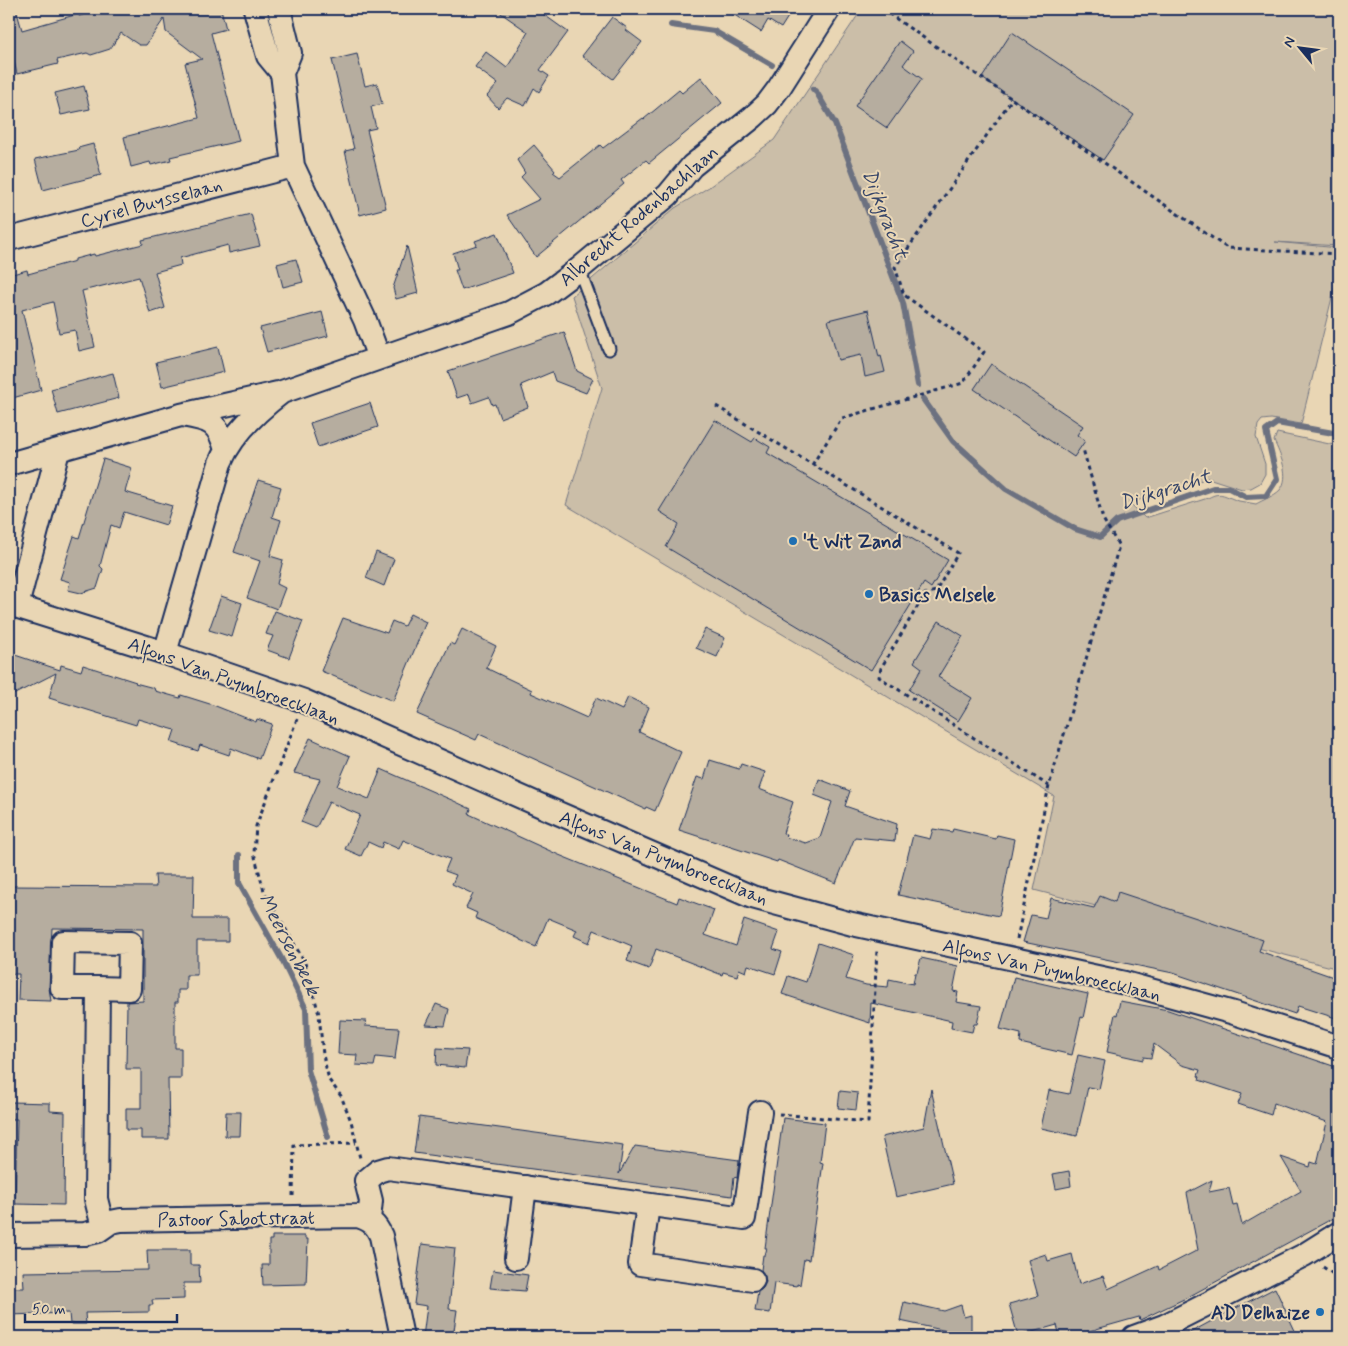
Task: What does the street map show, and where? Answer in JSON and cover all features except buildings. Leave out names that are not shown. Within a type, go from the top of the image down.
[{"type":"street","points":[[255,9],[268,56],[282,73]]},
{"type":"street","points":[[279,9],[290,53],[282,73],[293,166],[365,320],[379,358]]},
{"type":"street","name":"Albrecht Rodenbachlaan","points":[[9,464],[181,415],[282,392],[509,313],[547,293],[668,195],[692,166],[767,104],[829,9]]},
{"type":"street","name":"Cyriel Buysselaan","points":[[9,238],[293,166]]},
{"type":"street","name":"Albrecht Rodenbachlaan","points":[[226,450],[252,417],[282,392]]},
{"type":"street","points":[[165,652],[226,450],[218,429],[202,419],[181,415]]},
{"type":"street","points":[[13,605],[58,451]]},
{"type":"street","name":"Alfons Van Puymbroecklaan","points":[[13,605],[165,652],[304,701],[535,804],[752,897],[878,930],[1125,983],[1234,1013],[1339,1046]]},
{"type":"street","points":[[98,988],[96,1199],[103,1226]]},
{"type":"street","points":[[402,1337],[381,1236],[377,1226],[369,1219],[371,1201],[366,1181],[378,1171],[388,1168],[744,1218],[760,1112]]},
{"type":"street","points":[[516,1258],[524,1187]]},
{"type":"street","points":[[648,1204],[640,1264],[753,1280]]},
{"type":"street","name":"Pastoor Sabotstraat","points":[[9,1235],[85,1234],[98,1231],[111,1222],[121,1220],[358,1216],[369,1219]]},
{"type":"street","points":[[1134,1337],[1164,1326],[1290,1262],[1339,1233]]},
{"type":"lane","points":[[579,269],[609,349]]},
{"type":"path","points":[[882,9],[1228,248],[1339,254]]},
{"type":"path","points":[[812,465],[842,418],[963,383],[984,352],[904,295],[895,267],[1012,99]]},
{"type":"path","points":[[716,406],[958,553],[936,591],[925,594],[880,668],[879,677],[1049,786]]},
{"type":"path","points":[[1013,960],[1049,786],[1119,546],[1103,519],[1083,449]]},
{"type":"path","points":[[304,701],[256,826],[254,853],[264,891],[305,963],[319,1014],[323,1055],[329,1080],[341,1096],[350,1120],[366,1181]]},
{"type":"path","points":[[760,1112],[868,1122],[878,930]]},
{"type":"path","points":[[293,1217],[294,1145],[356,1143]]},
{"type":"shaded area","points":[[862,9],[1339,9],[1339,246],[1275,242],[1339,248],[1339,269],[1301,424],[1271,419],[1262,420],[1258,425],[1256,437],[1265,464],[1265,474],[1260,483],[1251,488],[1242,489],[1208,478],[1130,503],[1145,518],[1220,494],[1239,501],[1256,504],[1278,492],[1285,479],[1285,472],[1274,441],[1277,433],[1339,446],[1339,969],[1034,890],[1054,796],[566,505],[602,388],[572,296],[675,208],[709,187],[774,140]]},
{"type":"waterway","name":"Dijkgracht","points":[[671,25],[714,31],[772,65]]},
{"type":"waterway","name":"Dijkgracht","points":[[813,89],[835,124],[903,303],[918,385]]},
{"type":"waterway","name":"Dijkgracht","points":[[923,399],[953,441],[1006,489],[1075,529],[1100,537],[1117,521],[1213,488],[1229,488],[1246,497],[1266,496],[1277,479],[1266,431],[1277,423],[1339,434]]},
{"type":"waterway","name":"Meersenbeek","points":[[239,855],[239,883],[281,958],[306,1009],[308,1070],[328,1137]]},
{"type":"place","name":"'t Wit Zand","points":[[793,541]]},
{"type":"place","name":"Basics Melsele","points":[[869,594]]},
{"type":"place","name":"AD Delhaize","points":[[1320,1312]]}]
